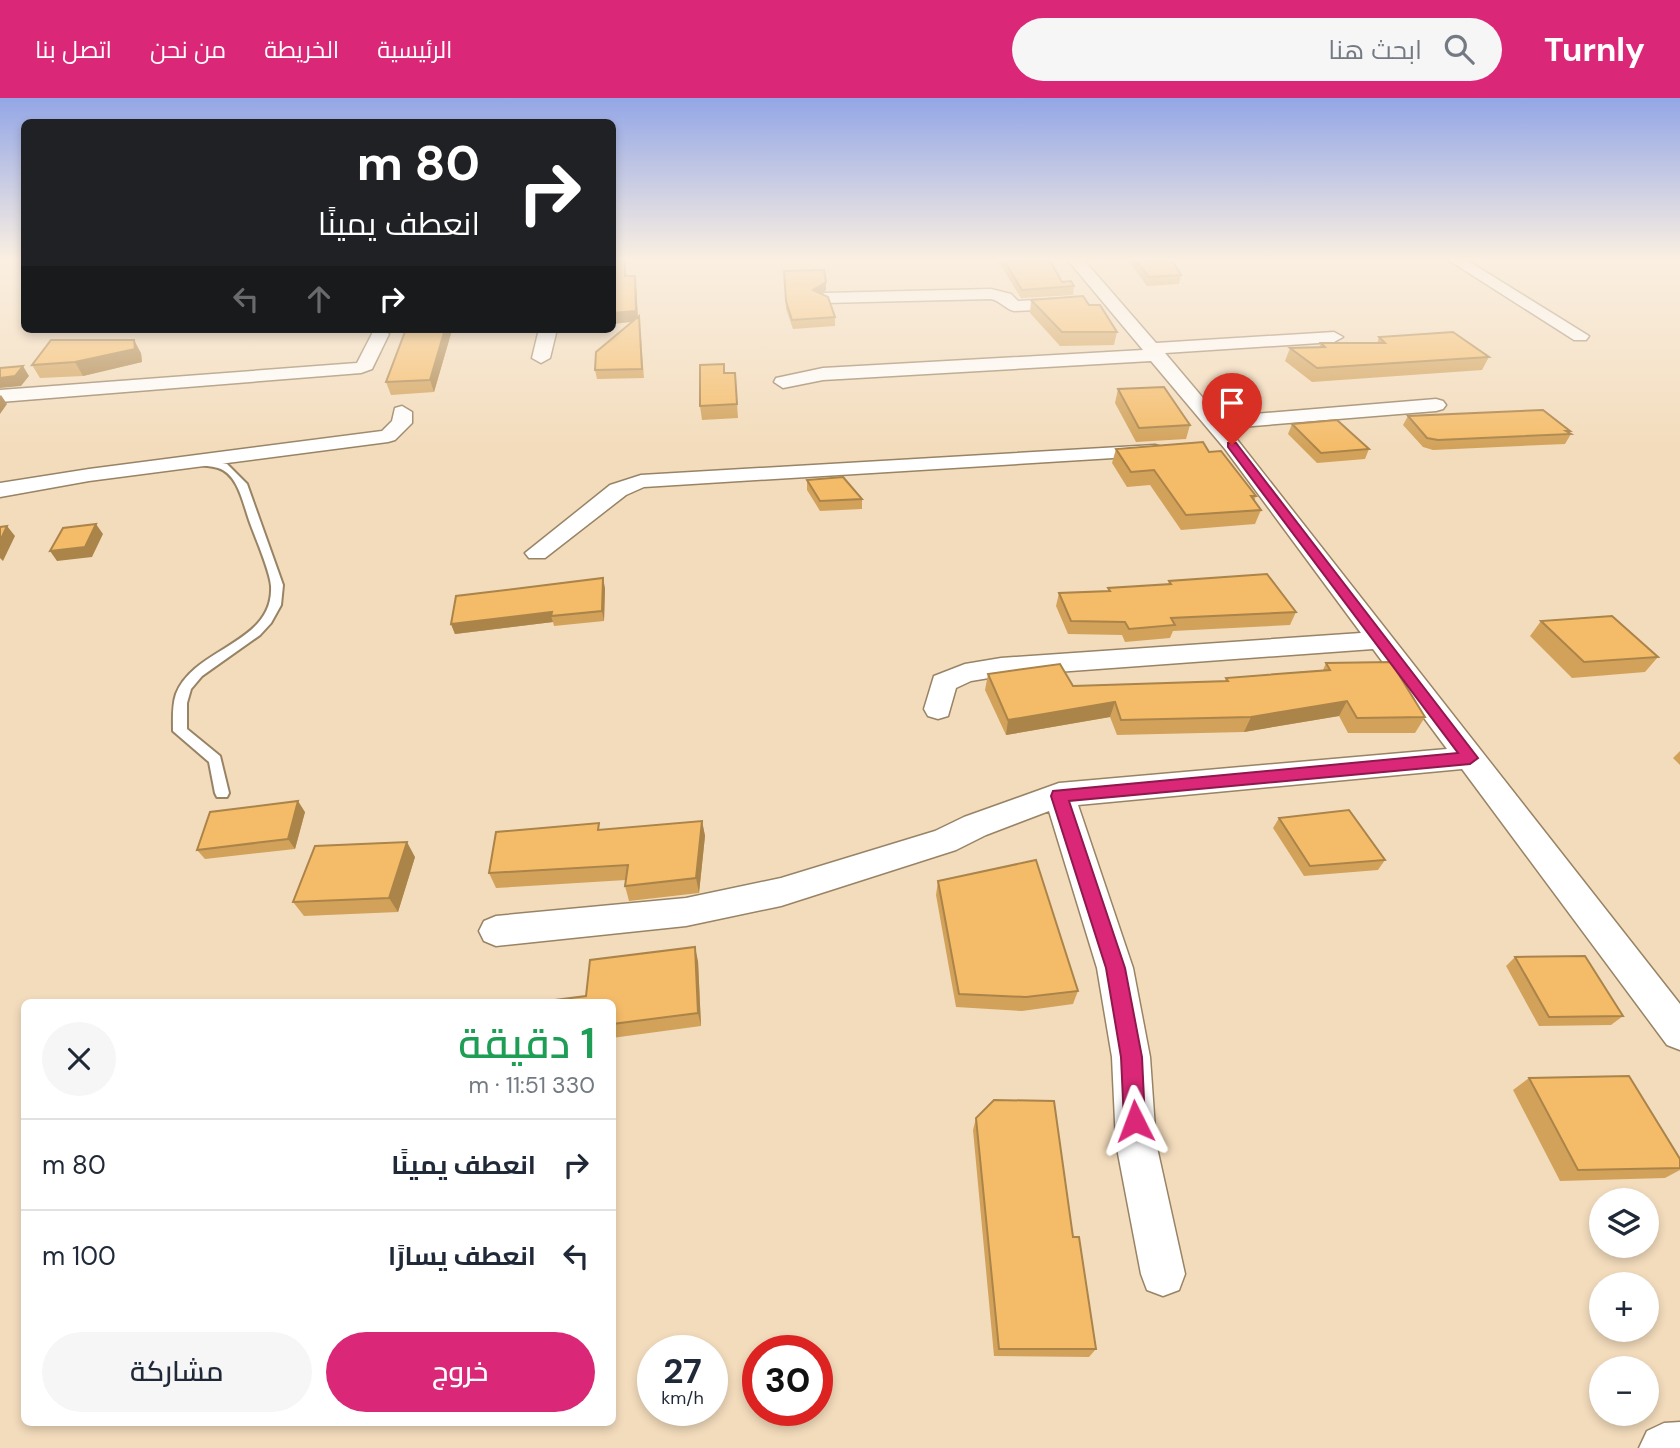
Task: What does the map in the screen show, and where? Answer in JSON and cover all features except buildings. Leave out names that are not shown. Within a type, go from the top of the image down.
[{"type":"street","points":[[1129,322],[1155,352],[1218,439],[1380,640],[1680,1033]]},
{"type":"street","points":[[1556,322],[1580,337]]},
{"type":"street","points":[[541,358],[547,333]]},
{"type":"street","points":[[0,396],[362,368],[366,365],[380,334]]},
{"type":"street","points":[[783,382],[823,374],[1334,337]]},
{"type":"street","points":[[1218,439],[1436,405]]},
{"type":"street","points":[[0,490],[89,475],[388,436],[402,423],[402,412]]},
{"type":"street","points":[[537,553],[618,489],[640,481],[1182,449]]},
{"type":"street","points":[[938,709],[944,683],[964,673],[1001,667],[1380,640]]},
{"type":"street","points":[[496,931],[686,912],[781,892],[946,841],[975,826],[1059,796],[1470,758]]},
{"type":"street","points":[[1059,796],[1115,968],[1131,1057],[1136,1143],[1163,1274]]},
{"type":"street","points":[[1664,1448],[1680,1446]]},
{"type":"lane","points":[[200,462],[224,466],[242,484],[277,585],[278,601],[273,614],[255,635],[213,662],[187,686],[181,701],[180,731],[215,760],[222,793]]},
{"type":"route","points":[[1135,1121],[1131,1057],[1115,968],[1059,796],[1470,758],[1232,445]]}]
